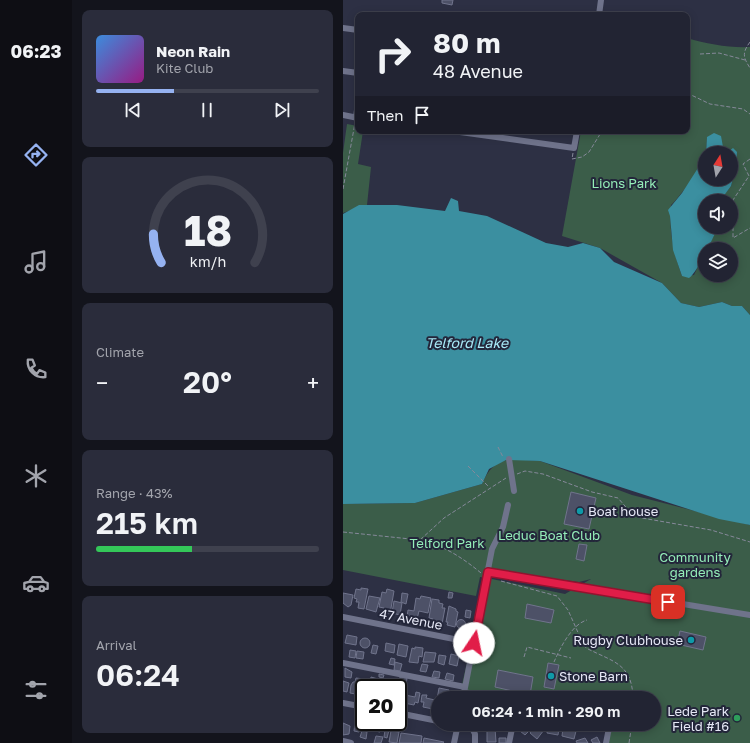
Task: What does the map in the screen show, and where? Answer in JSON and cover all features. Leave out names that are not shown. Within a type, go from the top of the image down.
[{"type":"street","points":[[599,12],[601,0]]},
{"type":"street","points":[[343,28],[355,30]]},
{"type":"street","points":[[343,71],[355,73]]},
{"type":"street","points":[[343,115],[355,118]]},
{"type":"street","points":[[474,134],[574,148],[576,134]]},
{"type":"street","points":[[507,460],[514,490]]},
{"type":"street","points":[[464,691],[493,546],[503,527],[508,505]]},
{"type":"street","points":[[488,572],[750,615]]},
{"type":"street","name":"47 Avenue","points":[[343,617],[474,643]]},
{"type":"street","points":[[343,663],[460,691]]},
{"type":"street","points":[[343,703],[355,705]]},
{"type":"street","points":[[407,716],[431,720]]},
{"type":"street","points":[[454,743],[455,731]]},
{"type":"street","points":[[474,731],[475,743]]},
{"type":"street","points":[[509,743],[512,731]]},
{"type":"street","points":[[606,743],[608,731]]},
{"type":"street","points":[[343,741],[351,743]]},
{"type":"path","points":[[750,42],[743,52],[745,60],[750,68]]},
{"type":"path","points":[[700,54],[719,53],[745,60]]},
{"type":"path","points":[[690,94],[710,104],[743,109],[749,113],[750,111]]},
{"type":"path","points":[[343,189],[355,128]]},
{"type":"path","points":[[574,148],[572,159],[582,157],[589,152],[600,134]]},
{"type":"path","points":[[750,159],[743,164],[749,176],[733,200],[733,238],[750,228]]},
{"type":"path","points":[[498,447],[507,460]]},
{"type":"path","points":[[468,466],[490,488]]},
{"type":"path","points":[[525,471],[543,474],[592,492],[618,498],[631,513],[642,518],[711,530],[750,542]]},
{"type":"path","points":[[343,532],[420,540],[444,518],[499,482]]},
{"type":"path","points":[[564,602],[575,627],[588,649],[619,664],[628,673],[633,691]]},
{"type":"path","points":[[554,662],[568,635],[575,627],[587,620]]},
{"type":"path","points":[[524,657],[527,647],[571,658]]},
{"type":"path","points":[[629,743],[631,731]]},
{"type":"green space","name":"Lions Park","points":[[690,39],[718,45],[750,47],[750,315],[742,306],[732,306],[722,302],[699,307],[681,303],[662,283],[600,248],[562,236],[580,134],[690,134]]},
{"type":"green space","points":[[347,124],[355,125],[355,134],[363,134],[358,164],[371,167],[367,205],[343,213],[343,153]]},
{"type":"green space","points":[[511,459],[540,461],[632,495],[750,525],[750,743],[608,743],[610,731],[661,731],[661,691],[469,691],[461,689],[486,578],[480,577],[476,596],[343,570],[343,504],[415,503],[482,484],[490,470],[496,464]],"holes":[[[489,570],[579,582],[591,579],[565,594],[487,578]]]},
{"type":"water","points":[[714,133],[721,136],[723,146],[706,146],[707,137]]},
{"type":"water","points":[[698,168],[698,186],[731,186],[725,194],[698,194],[698,234],[715,234],[711,242],[698,242],[698,266],[689,278],[682,276],[673,250],[670,216],[668,210],[682,193]]},
{"type":"water","name":"Telford Lake","points":[[451,198],[458,201],[459,211],[487,216],[546,243],[568,247],[583,243],[600,248],[614,262],[662,283],[681,303],[699,307],[722,302],[732,306],[742,306],[750,315],[750,525],[719,519],[540,461],[506,460],[489,469],[482,484],[415,503],[343,504],[343,214],[359,205],[397,205],[445,211]]},
{"type":"building","points":[[442,0],[453,0],[452,5],[442,3]]},
{"type":"building","name":"Boat house","points":[[571,492],[596,498],[589,529],[564,524]]},
{"type":"building","points":[[579,544],[587,545],[584,561],[576,559]]},
{"type":"building","points":[[361,588],[368,589],[364,609],[358,608],[359,602],[356,602],[357,599],[354,598],[356,589],[361,590]]},
{"type":"building","points":[[387,589],[394,591],[390,614],[383,612],[384,608],[379,607],[382,592],[386,593]]},
{"type":"building","points":[[449,592],[453,593],[452,598],[448,598]]},
{"type":"building","points":[[343,593],[353,595],[351,605],[348,607],[343,603]]},
{"type":"building","points":[[402,593],[408,594],[406,604],[401,602]]},
{"type":"building","points":[[369,596],[380,598],[376,612],[366,609]]},
{"type":"building","points":[[421,596],[431,598],[428,613],[419,611],[417,619],[407,617],[408,610],[414,611],[416,598],[420,599]]},
{"type":"building","points":[[432,599],[439,600],[439,603],[443,604],[442,608],[445,608],[442,624],[432,622],[433,619],[429,618]]},
{"type":"building","points":[[394,601],[402,603],[400,615],[392,613]]},
{"type":"building","points":[[527,604],[554,610],[551,623],[525,618]]},
{"type":"building","points":[[449,606],[456,609],[458,612],[455,627],[447,625],[448,622],[446,622]]},
{"type":"building","points":[[466,610],[471,611],[470,618],[465,617]]},
{"type":"building","points":[[459,620],[463,620],[465,624],[463,628],[459,628],[457,626],[457,622]]},
{"type":"building","name":"Rugby Clubhouse","points":[[680,631],[706,637],[703,650],[677,644]]},
{"type":"building","points":[[347,635],[357,637],[356,645],[345,643]]},
{"type":"building","points":[[363,638],[367,638],[370,643],[367,648],[363,648],[360,645],[360,641]]},
{"type":"building","points":[[386,643],[395,645],[394,653],[385,651]]},
{"type":"building","points":[[399,644],[408,646],[406,657],[397,655]]},
{"type":"building","points":[[373,645],[378,646],[376,654],[371,653]]},
{"type":"building","points":[[415,647],[423,648],[422,657],[419,656],[418,663],[409,662],[412,648],[415,649]]},
{"type":"building","points":[[350,650],[356,651],[355,658],[349,657]]},
{"type":"building","points":[[357,651],[364,652],[363,659],[356,658]]},
{"type":"building","points":[[425,652],[436,653],[434,662],[423,662]]},
{"type":"building","points":[[451,654],[459,656],[457,666],[449,664]]},
{"type":"building","points":[[439,655],[446,656],[444,665],[438,663]]},
{"type":"building","points":[[391,658],[395,659],[394,665],[389,664]]},
{"type":"building","points":[[395,662],[402,664],[400,671],[394,670]]},
{"type":"building","name":"Stone Barn","points":[[548,663],[559,665],[554,689],[544,687]]},
{"type":"building","points":[[422,664],[428,665],[426,672],[420,671]]},
{"type":"building","points":[[345,668],[352,672],[351,678],[345,677]]},
{"type":"building","points":[[498,670],[533,677],[531,691],[512,691],[495,687]]},
{"type":"building","points":[[434,671],[440,672],[439,678],[432,677]]},
{"type":"building","points":[[447,673],[454,675],[453,681],[445,679]]},
{"type":"building","points":[[379,674],[384,675],[383,678],[379,677]]},
{"type":"building","points":[[400,677],[407,678],[407,679],[400,679]]},
{"type":"building","points":[[343,681],[349,683],[347,692],[343,691]]},
{"type":"building","points":[[353,682],[355,682],[355,694],[350,693]]},
{"type":"building","points":[[439,688],[449,690],[449,691],[438,691]]},
{"type":"building","points":[[416,692],[420,693],[418,703],[415,702],[414,705],[407,704],[407,695],[415,697]]},
{"type":"building","points":[[422,695],[427,695],[426,698],[431,699],[431,709],[423,707],[424,702],[421,702]]},
{"type":"building","points":[[343,723],[350,726],[349,734],[343,735]]},
{"type":"building","points":[[362,731],[367,732],[366,739],[360,737]]},
{"type":"building","points":[[385,731],[389,731],[387,738],[384,737]]},
{"type":"building","points":[[391,731],[399,732],[397,743],[389,742]]},
{"type":"building","points":[[487,731],[495,731],[496,742],[487,742]]},
{"type":"building","points":[[520,731],[529,731],[525,735]]},
{"type":"building","points":[[532,731],[543,731],[537,739],[530,733]]},
{"type":"building","points":[[547,731],[559,731],[558,735],[547,733]]},
{"type":"building","points":[[563,731],[576,731],[574,739],[562,736]]},
{"type":"building","points":[[401,733],[422,736],[421,743],[399,743]]},
{"type":"building","points":[[376,736],[383,737],[381,743],[374,743]]},
{"type":"building","points":[[597,737],[600,743],[593,743],[591,740]]},
{"type":"building","points":[[424,738],[444,742],[423,743]]},
{"type":"building","points":[[499,738],[506,738],[506,743],[499,743]]},
{"type":"building","points":[[585,738],[588,743],[577,743],[576,741]]},
{"type":"place","name":"Boat house","points":[[580,511]]},
{"type":"place","name":"Rugby Clubhouse","points":[[691,640]]},
{"type":"place","name":"Stone Barn","points":[[551,676]]},
{"type":"place","name":"Lede Park Field #16","points":[[737,718]]},
{"type":"route","points":[[474,643],[488,572],[668,602]]},
{"type":"park label","name":"Leduc Boat Club","points":[[549,535]]},
{"type":"park label","name":"Telford Park","points":[[447,543]]},
{"type":"park label","name":"Community gardens","points":[[695,564]]}]
